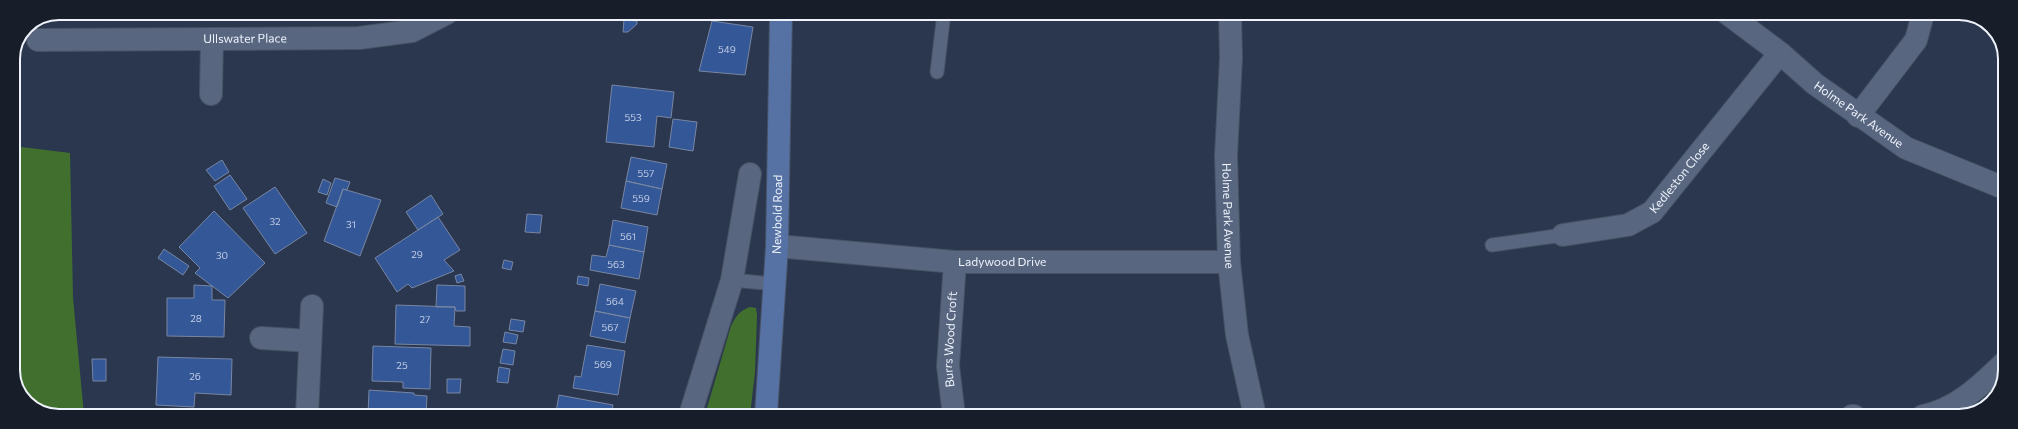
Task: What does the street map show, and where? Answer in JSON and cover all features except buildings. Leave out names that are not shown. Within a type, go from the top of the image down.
[{"type":"main road","name":"Newbold Road","points":[[766,409],[777,246],[781,20]]},
{"type":"street","name":"Ullswater Place","points":[[38,40],[359,38],[412,31],[433,20]]},
{"type":"street","name":"Holme Park Avenue","points":[[1230,20],[1231,58],[1226,156],[1229,262],[1237,335],[1253,409]]},
{"type":"street","name":"Holme Park Avenue","points":[[1736,20],[1780,53],[1815,84],[1858,116],[1906,148],[1998,186]]},
{"type":"street","points":[[1858,116],[1916,40],[1921,20]]},
{"type":"street","points":[[211,94],[212,39]]},
{"type":"street","name":"Kedleston Close","points":[[1563,235],[1628,226],[1652,212],[1780,53]]},
{"type":"street","points":[[692,409],[732,280],[750,174]]},
{"type":"street","name":"Ladywood Drive","points":[[777,246],[955,262],[1229,262]]},
{"type":"street","name":"Burrs Wood Croft","points":[[953,409],[948,366],[955,262]]},
{"type":"street","points":[[307,409],[312,306]]},
{"type":"street","points":[[261,338],[310,341]]},
{"type":"street","points":[[1953,409],[1972,403],[1998,371]]},
{"type":"lane","points":[[937,72],[943,20]]},
{"type":"lane","name":"Kedleston Close","points":[[1492,245],[1563,235]]},
{"type":"lane","points":[[732,280],[774,284]]},
{"type":"green space","points":[[20,147],[70,153],[73,298],[83,409],[51,408],[39,404],[30,396],[25,390],[20,373]]},
{"type":"green space","points":[[750,307],[756,308],[757,315],[755,372],[751,409],[707,409],[731,326],[738,314]]}]
